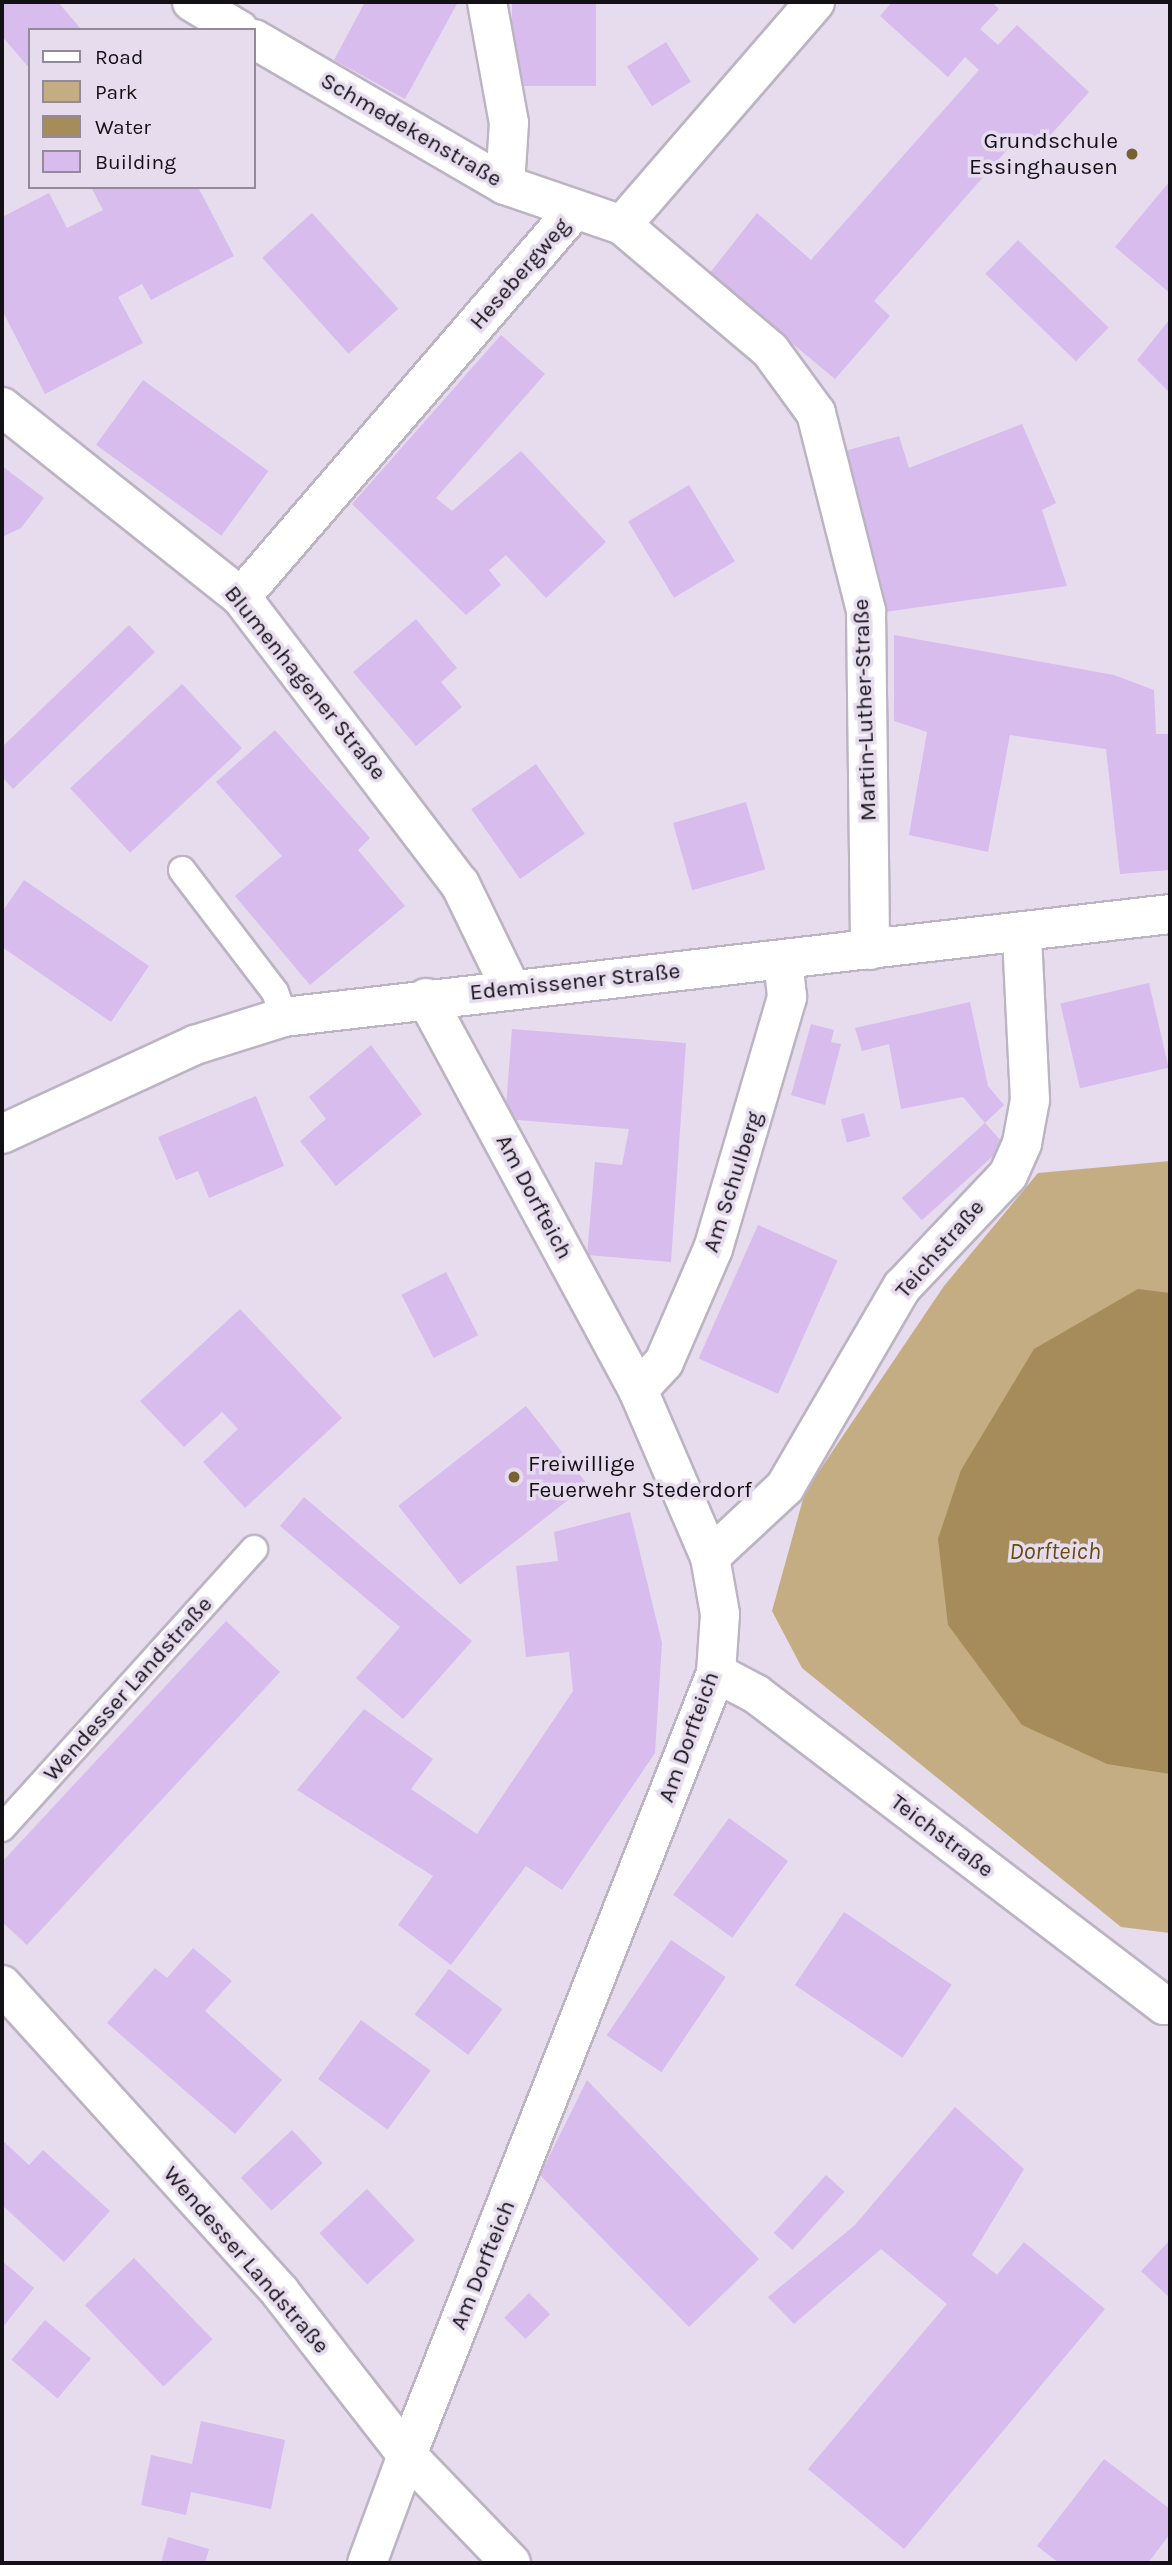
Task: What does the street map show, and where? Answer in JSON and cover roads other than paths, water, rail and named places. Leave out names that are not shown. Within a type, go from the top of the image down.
[{"type":"street","points":[[192,2],[236,28]]},
{"type":"street","points":[[487,2],[509,123],[505,185]]},
{"type":"street","points":[[622,225],[815,2]]},
{"type":"street","name":"Schmedekenstraße","points":[[256,40],[505,185],[572,213]]},
{"type":"street","name":"Hesebergweg","points":[[241,597],[572,213],[622,225]]},
{"type":"street","name":"Martin-Luther-Straße","points":[[622,225],[770,350],[816,413],[866,611],[870,950]]},
{"type":"street","name":"Blumenhagener Straße","points":[[2,407],[241,597],[460,884],[511,989]]},
{"type":"street","name":"Edemissener Straße","points":[[2,1134],[195,1045],[284,1017],[426,998],[1022,934],[1170,914]]},
{"type":"street","name":"Teichstraße","points":[[710,1556],[785,1487],[902,1287],[1008,1175],[1022,1143],[1030,1100],[1022,934]]},
{"type":"street","name":"Am Schulberg","points":[[638,1390],[664,1362],[713,1249],[787,997],[783,959]]},
{"type":"street","name":"Am Dorfteich","points":[[407,2455],[716,1673],[720,1614],[710,1556],[638,1390],[426,998]]},
{"type":"street","name":"Teichstraße","points":[[716,1673],[756,1694],[1168,2007]]},
{"type":"street","name":"Wendesser Landstraße","points":[[2,1985],[280,2292],[407,2455],[511,2563]]},
{"type":"street","points":[[367,2563],[407,2455]]},
{"type":"lane","points":[[181,870],[275,992],[284,1017]]},
{"type":"lane","name":"Wendesser Landstraße","points":[[2,1828],[254,1549]]},
{"type":"water","name":"Dorfteich","points":[[1138,1289],[1170,1293],[1170,1774],[1107,1764],[1022,1725],[948,1625],[938,1539],[961,1470],[1034,1349]]},
{"type":"place","name":"Grundschule Essinghausen","points":[[1132,154]]},
{"type":"place","name":"Freiwillige Feuerwehr Stederdorf","points":[[514,1477]]}]
